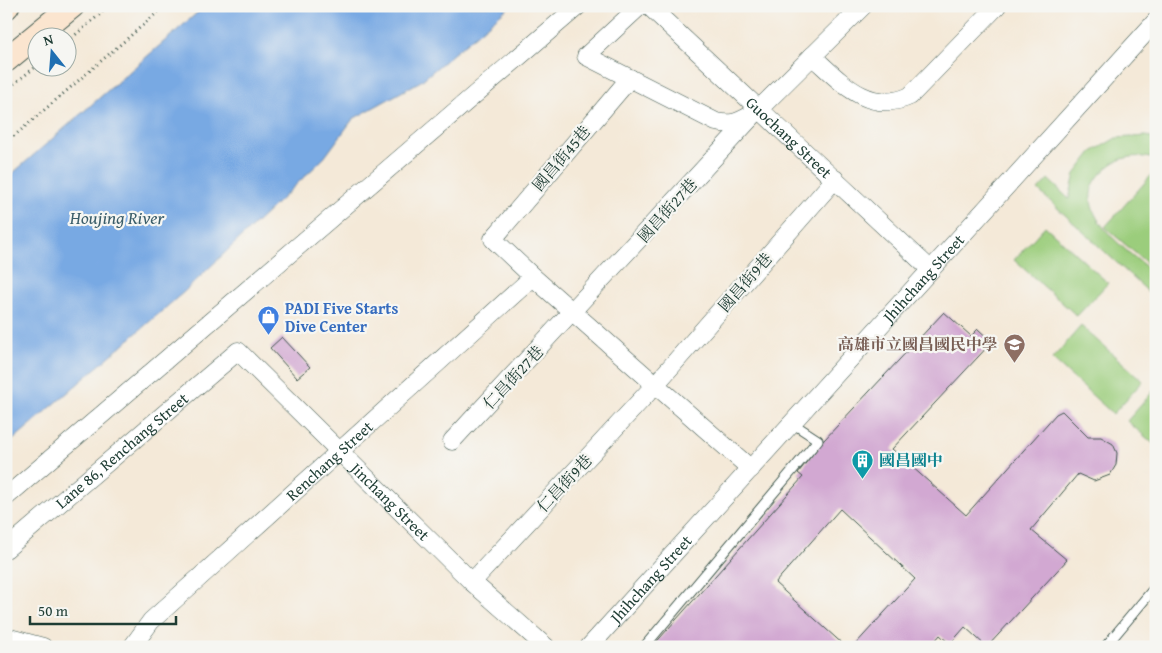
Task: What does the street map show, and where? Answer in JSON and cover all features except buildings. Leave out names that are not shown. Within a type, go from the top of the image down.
[{"type":"street","points":[[6,60],[72,6]]},
{"type":"street","points":[[6,497],[578,6]]},
{"type":"street","points":[[640,6],[586,56],[716,122],[728,125],[737,123],[760,108],[862,6]]},
{"type":"street","name":"Guochang Street","points":[[649,6],[931,270]]},
{"type":"street","points":[[812,56],[840,82],[859,94],[885,103],[898,101],[910,96],[997,6]]},
{"type":"street","name":"Jhihchang Street","points":[[590,647],[1156,22]]},
{"type":"street","name":"國昌街45巷","points":[[532,277],[493,239],[630,78]]},
{"type":"street","name":"國昌街27巷","points":[[573,313],[760,108]]},
{"type":"street","name":"國昌街9巷","points":[[655,385],[835,179]]},
{"type":"street","points":[[532,277],[751,469]]},
{"type":"street","name":"Renchang Street","points":[[132,647],[151,621],[532,277]]},
{"type":"street","name":"仁昌街27巷","points":[[452,442],[573,313]]},
{"type":"street","name":"Jinchang Street","points":[[238,351],[472,582],[546,647]]},
{"type":"street","name":"Lane 86, Renchang Street","points":[[6,549],[238,351]]},
{"type":"street","name":"仁昌街9巷","points":[[472,582],[655,385]]},
{"type":"street","points":[[6,636],[43,647]]},
{"type":"lane","points":[[644,647],[818,440],[792,423]]},
{"type":"lane","points":[[1105,647],[1156,586]]},
{"type":"path","points":[[78,33],[110,6]]},
{"type":"path","points":[[6,143],[165,6]]},
{"type":"path","points":[[6,90],[28,73]]},
{"type":"green space","points":[[1146,136],[1156,138],[1156,160],[1139,157],[1117,161],[1097,179],[1091,194],[1093,210],[1101,224],[1128,252],[1156,275],[1156,299],[1038,190],[1048,179],[1069,199],[1075,174],[1092,152],[1116,138]]},
{"type":"green space","points":[[1156,170],[1156,271],[1105,227]]},
{"type":"green space","points":[[1045,226],[1108,283],[1077,316],[1014,260]]},
{"type":"green space","points":[[1081,326],[1143,381],[1113,414],[1052,359]]},
{"type":"green space","points":[[1156,388],[1156,446],[1127,421]]},
{"type":"water","name":"Houjing River","points":[[205,6],[510,6],[421,81],[353,119],[324,158],[185,291],[6,446],[6,179]]},
{"type":"place","name":"PADI Five Starts Dive Center","points":[[269,336]]},
{"type":"place","name":"高雄市立國昌國民中學","points":[[1014,363]]},
{"type":"place","name":"國昌國中","points":[[863,479]]}]
